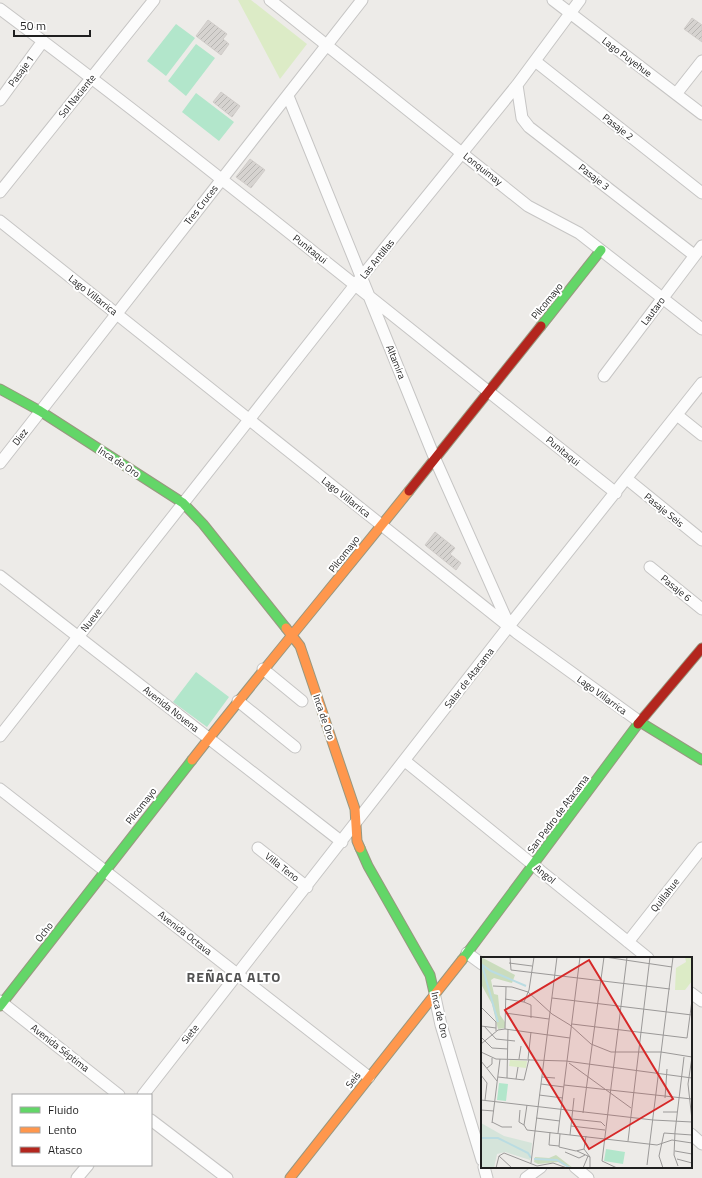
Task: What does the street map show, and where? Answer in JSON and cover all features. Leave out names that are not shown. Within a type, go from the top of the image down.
[{"type":"street","name":"Sol Naciente","points":[[0,192],[154,0]]},
{"type":"street","name":"Lonquimay","points":[[270,0],[528,206],[579,234],[702,329]]},
{"type":"street","name":"Tres Cruces","points":[[40,411],[362,0]]},
{"type":"street","name":"Lago Puyehue","points":[[553,0],[702,114]]},
{"type":"street","name":"Las Antillas","points":[[182,503],[517,85],[580,0]]},
{"type":"street","name":"Punitaqui","points":[[0,10],[43,41],[221,179],[358,282],[370,296],[616,493]]},
{"type":"street","name":"Pasaje 1","points":[[0,100],[43,41]]},
{"type":"street","name":"Pasaje 2","points":[[534,61],[702,192]]},
{"type":"street","points":[[676,94],[702,61]]},
{"type":"street","name":"Pasaje 3","points":[[517,85],[522,118],[526,124],[694,255]]},
{"type":"street","points":[[288,96],[358,282]]},
{"type":"street","name":"Lago Villarrica","points":[[0,221],[509,626],[640,722],[702,760]]},
{"type":"street","name":"Lautaro","points":[[604,376],[702,246]]},
{"type":"street","name":"Pilcomayo","points":[[105,870],[263,669],[285,643],[293,636],[381,524],[436,459],[601,250]]},
{"type":"street","name":"Altamira","points":[[370,296],[436,459],[509,626]]},
{"type":"street","name":"Salar de Atacama","points":[[237,974],[342,842],[509,626],[702,383]]},
{"type":"street","name":"Inca de Oro","points":[[0,389],[40,411],[182,503],[203,524],[300,646],[355,809],[357,841],[368,866],[430,975],[441,1025],[481,1157]]},
{"type":"street","name":"Diez","points":[[0,463],[40,411]]},
{"type":"street","points":[[677,415],[702,435]]},
{"type":"street","name":"Pasaje Seis","points":[[627,479],[702,540]]},
{"type":"street","name":"Nueve","points":[[0,736],[182,503]]},
{"type":"street","name":"Pasaje 6","points":[[650,567],[702,609]]},
{"type":"street","name":"Avenida Novena","points":[[0,576],[342,842]]},
{"type":"street","name":"San Pedro de Atacama","points":[[435,997],[640,722],[702,648]]},
{"type":"street","points":[[263,669],[302,701]]},
{"type":"street","points":[[238,701],[295,747]]},
{"type":"street","name":"Angol","points":[[405,761],[647,957]]},
{"type":"street","name":"Avenida Octava","points":[[0,789],[369,1077]]},
{"type":"street","name":"Villa Teno","points":[[258,848],[307,886]]},
{"type":"street","name":"Quillahue","points":[[628,942],[702,848]]},
{"type":"street","name":"Ocho","points":[[1,1003],[105,870]]},
{"type":"street","points":[[467,954],[481,963]]},
{"type":"street","name":"Siete","points":[[144,1094],[237,974]]},
{"type":"street","points":[[692,993],[702,1002]]},
{"type":"street","name":"Seis","points":[[290,1178],[369,1077],[435,997]]},
{"type":"street","name":"Avenida Séptima","points":[[1,1003],[118,1094]]},
{"type":"street","points":[[152,1121],[227,1178]]},
{"type":"street","points":[[692,1135],[702,1144]]},
{"type":"street","points":[[77,1178],[87,1166]]},
{"type":"street","points":[[484,1168],[487,1178]]},
{"type":"street","points":[[526,1178],[540,1168]]},
{"type":"street","points":[[575,1168],[588,1178]]},
{"type":"green space","points":[[238,0],[251,0],[307,44],[280,79]]},
{"type":"green space","points":[[176,24],[195,38],[166,76],[147,61]]},
{"type":"green space","points":[[196,44],[215,58],[186,96],[168,81]]},
{"type":"green space","points":[[196,93],[234,122],[219,141],[182,112]]},
{"type":"green space","points":[[196,672],[229,697],[207,727],[173,702]]},
{"type":"building","points":[[692,18],[702,25],[702,42],[684,29]]},
{"type":"building","points":[[208,20],[227,34],[223,39],[229,44],[221,55],[196,36]]},
{"type":"building","points":[[221,92],[240,106],[232,117],[213,102]]},
{"type":"building","points":[[250,159],[265,170],[251,188],[236,177]]},
{"type":"building","points":[[435,532],[455,548],[450,554],[461,563],[456,570],[425,545]]},
{"type":"traffic: fast","points":[[541,326],[601,250]]},
{"type":"traffic: fast","points":[[0,389],[40,411],[183,503],[203,524],[286,628]]},
{"type":"traffic: fast","points":[[640,722],[702,760]]},
{"type":"traffic: fast","points":[[462,960],[638,724]]},
{"type":"traffic: fast","points":[[0,1006],[192,760]]},
{"type":"traffic: fast","points":[[360,848],[368,866],[430,975],[435,997]]},
{"type":"traffic: slow","points":[[192,760],[409,491]]},
{"type":"traffic: slow","points":[[286,628],[300,646],[355,809],[357,841],[360,848]]},
{"type":"traffic: slow","points":[[290,1178],[462,960]]},
{"type":"traffic: jam","points":[[409,491],[541,326]]},
{"type":"traffic: jam","points":[[638,724],[702,648]]},
{"type":"district","name":"REÑACA ALTO","points":[[234,976]]}]
